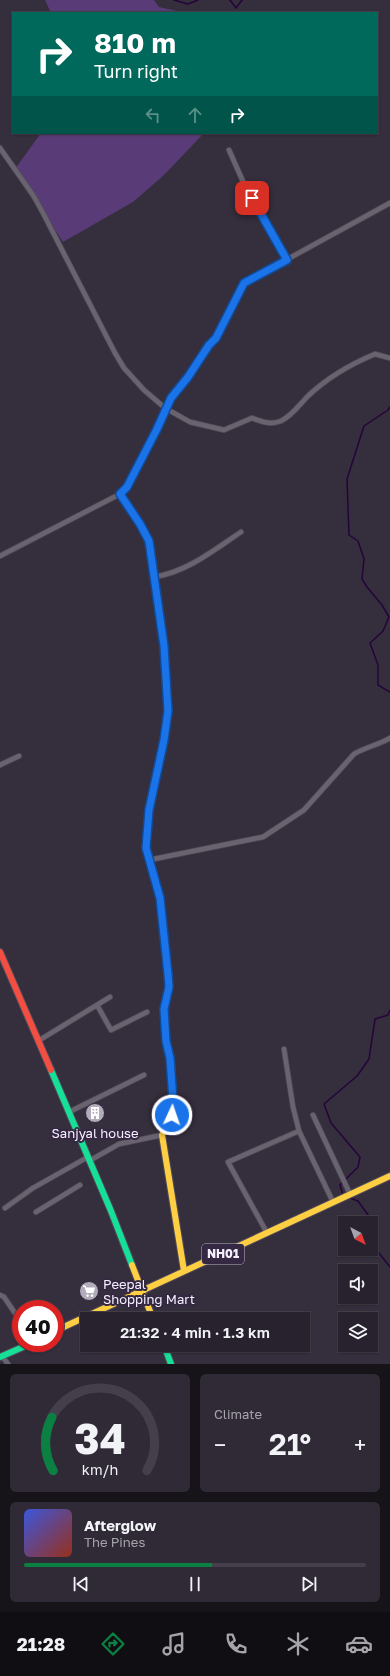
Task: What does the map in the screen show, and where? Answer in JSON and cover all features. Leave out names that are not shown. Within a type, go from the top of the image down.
[{"type":"main road","points":[[120,494],[140,524],[149,541],[164,646],[168,711],[164,740],[149,810],[146,848],[160,898],[169,987],[164,1009],[173,1100],[172,1115],[162,1135],[184,1271]]},
{"type":"main road","points":[[1,956],[111,1211],[150,1312]]},
{"type":"main road","name":"NH01","points":[[64,1327],[390,1176]]},
{"type":"main road","points":[[1,1357],[12,1352]]},
{"type":"main road","points":[[167,1352],[172,1364]]},
{"type":"street","points":[[0,148],[33,195],[124,368],[144,390],[165,408],[190,422],[224,430],[252,418],[267,424],[281,421],[324,384],[362,359],[375,354],[390,358]]},
{"type":"street","points":[[229,150],[245,186],[287,260]]},
{"type":"street","points":[[0,556],[120,494],[127,487],[157,429],[165,408],[209,345],[216,338],[244,283],[390,203]]},
{"type":"street","points":[[154,577],[166,575],[186,567],[241,532]]},
{"type":"street","points":[[149,860],[263,837],[304,810],[354,754],[390,738]]},
{"type":"street","points":[[0,765],[19,756]]},
{"type":"street","points":[[38,1041],[110,997]]},
{"type":"street","points":[[97,1005],[111,1030],[147,1012]]},
{"type":"street","points":[[284,1048],[293,1107],[299,1131],[333,1202]]},
{"type":"street","points":[[69,1112],[144,1075]]},
{"type":"street","points":[[312,1116],[350,1194]]},
{"type":"street","points":[[267,1233],[228,1162],[299,1131]]},
{"type":"street","points":[[5,1208],[33,1188],[119,1144],[162,1135]]},
{"type":"street","points":[[36,1212],[80,1185]]},
{"type":"street","points":[[0,1295],[4,1296],[12,1308]]},
{"type":"street","points":[[1,1357],[8,1364]]},
{"type":"shaded area","points":[[45,0],[154,0],[159,7],[182,12],[51,12]]},
{"type":"shaded area","points":[[40,134],[203,134],[164,175],[133,202],[63,242],[15,169]]},
{"type":"waterway","points":[[174,0],[188,4],[198,0]]},
{"type":"waterway","points":[[230,0],[236,8],[242,0]]},
{"type":"waterway","points":[[390,407],[388,410],[364,426],[347,479],[349,535],[358,541],[364,559],[362,579],[382,605],[389,617],[383,631],[370,643],[378,665],[378,685],[390,692]]},
{"type":"waterway","points":[[343,1195],[340,1185],[358,1167],[360,1157],[331,1123],[324,1104],[357,1076],[369,1059],[375,1019],[388,1015],[390,1010]]},
{"type":"waterway","points":[[350,1198],[358,1201],[369,1216]]},
{"type":"waterway","points":[[378,1252],[390,1267]]},
{"type":"traffic: fast","points":[[165,732],[149,810],[146,848],[160,898],[169,987],[165,1005]]},
{"type":"traffic: fast","points":[[51,1070],[111,1211],[132,1265]]},
{"type":"traffic: fast","points":[[0,1357],[12,1352]]},
{"type":"traffic: fast","points":[[167,1352],[171,1364]]},
{"type":"traffic: slow","points":[[120,494],[140,524],[149,541],[164,646],[168,711],[165,732]]},
{"type":"traffic: slow","points":[[165,1005],[166,1041],[171,1058],[173,1100],[172,1115],[162,1135],[184,1271]]},
{"type":"traffic: slow","points":[[64,1327],[390,1176]]},
{"type":"traffic: slow","points":[[132,1265],[150,1312]]},
{"type":"traffic: jam","points":[[0,952],[51,1070]]},
{"type":"place","name":"Sanjyal house","points":[[95,1113]]},
{"type":"place","name":"Peepal Shopping Mart","points":[[89,1291]]},
{"type":"route","points":[[172,1115],[173,1100],[170,1058],[166,1041],[164,1009],[169,987],[168,974],[160,898],[146,848],[149,810],[164,740],[168,711],[164,646],[149,541],[140,524],[120,494],[127,487],[164,415],[165,408],[188,377],[202,354],[216,338],[244,283],[287,260],[252,198]]}]
